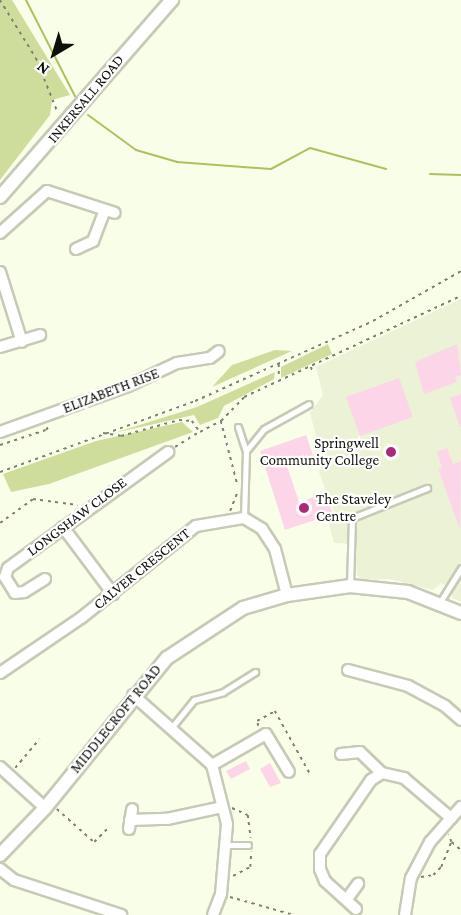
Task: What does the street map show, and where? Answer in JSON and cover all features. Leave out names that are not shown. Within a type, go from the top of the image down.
[{"type":"street","name":"INKERSALL ROAD","points":[[0,197],[172,0]]},
{"type":"street","points":[[0,233],[47,191],[110,211],[93,241],[76,249]]},
{"type":"street","points":[[0,272],[22,342]]},
{"type":"street","points":[[0,347],[40,335]]},
{"type":"street","name":"ELIZABETH RISE","points":[[0,432],[128,386],[177,363],[210,358],[219,351]]},
{"type":"street","name":"LONGSHAW CLOSE","points":[[45,579],[24,592],[15,593],[5,577],[8,568],[89,507],[168,452]]},
{"type":"street","name":"CALVER CRESCENT","points":[[2,668],[113,594],[196,526],[228,518],[243,518]]},
{"type":"street","points":[[243,518],[270,538],[287,595]]},
{"type":"street","points":[[63,527],[113,594]]},
{"type":"street","name":"MIDDLECROFT ROAD","points":[[0,855],[47,806],[133,695],[166,658],[243,608],[287,595],[350,586],[408,592],[440,602],[461,613]]},
{"type":"street","points":[[348,670],[408,686],[445,706],[461,720]]},
{"type":"street","points":[[133,695],[172,727],[212,765],[222,807],[227,845],[221,894],[213,915]]},
{"type":"street","points":[[212,765],[263,734],[289,772]]},
{"type":"street","points":[[341,754],[360,752],[382,773],[404,778],[448,822]]},
{"type":"street","points":[[0,767],[47,806]]},
{"type":"street","points":[[356,909],[325,880],[320,870],[320,854],[356,797],[382,773]]},
{"type":"street","points":[[130,819],[167,819],[222,807]]},
{"type":"street","points":[[405,915],[411,878],[430,842],[461,807]]},
{"type":"street","points":[[0,869],[14,880],[121,915]]},
{"type":"street","points":[[347,899],[358,884]]},
{"type":"lane","points":[[246,451],[264,429],[309,404]]},
{"type":"lane","points":[[238,427],[246,451],[243,518]]},
{"type":"lane","points":[[350,586],[352,518],[427,489]]},
{"type":"lane","points":[[440,602],[461,568]]},
{"type":"lane","points":[[172,727],[194,700],[223,692],[255,672]]},
{"type":"lane","points":[[227,845],[248,845]]},
{"type":"path","points":[[0,0],[36,58],[63,125]]},
{"type":"path","points":[[0,472],[195,401],[373,321],[461,271]]},
{"type":"path","points":[[168,452],[221,421],[244,397],[461,296]]},
{"type":"path","points":[[279,364],[279,380]]},
{"type":"path","points":[[311,366],[313,372]]},
{"type":"path","points":[[0,445],[46,430],[51,425],[48,415]]},
{"type":"path","points":[[103,433],[121,436],[179,420],[192,421],[200,432]]},
{"type":"path","points":[[221,421],[238,489],[228,518]]},
{"type":"path","points":[[0,523],[33,499],[89,507]]},
{"type":"path","points":[[263,734],[257,721],[275,711],[310,774]]},
{"type":"path","points":[[9,775],[39,739]]},
{"type":"path","points":[[47,806],[94,842],[107,829]]},
{"type":"path","points":[[411,878],[433,875],[447,855],[451,841],[448,822]]},
{"type":"path","points":[[451,841],[461,850]]},
{"type":"path","points":[[221,894],[294,915]]},
{"type":"shaded area","name":"Springwell Community College","points":[[461,299],[461,602],[452,598],[452,588],[441,583],[433,590],[390,579],[361,580],[357,575],[355,544],[334,543],[328,520],[335,515],[319,472],[323,462],[310,413],[323,395],[316,367]]},
{"type":"green space","points":[[0,0],[12,0],[70,95],[52,100],[50,115],[0,180]]},
{"type":"green space","points":[[328,344],[332,354],[281,378],[281,367]]},
{"type":"green space","points":[[275,350],[292,351],[212,387],[232,365]]},
{"type":"green space","points":[[275,372],[274,379],[224,406],[218,418],[200,425],[194,415],[114,433],[197,407]]},
{"type":"green space","points":[[182,422],[193,432],[49,484],[11,492],[3,474],[96,441]]},
{"type":"building","points":[[457,344],[461,375],[455,377],[457,382],[424,394],[415,362]]},
{"type":"building","points":[[399,378],[413,417],[360,436],[346,397]]},
{"type":"building","points":[[461,394],[461,427],[460,427],[450,398]]},
{"type":"building","points":[[306,435],[314,458],[287,466],[299,502],[326,493],[333,514],[285,530],[260,451]]},
{"type":"building","points":[[447,448],[453,464],[461,461],[460,529],[438,469],[442,468],[437,452]]},
{"type":"building","points":[[246,761],[250,769],[231,779],[226,771]]},
{"type":"building","points":[[270,763],[281,783],[270,787],[260,769]]},
{"type":"waterway","points":[[26,0],[75,96]]},
{"type":"waterway","points":[[88,115],[136,150],[177,162],[271,169],[310,148],[386,169]]},
{"type":"waterway","points":[[430,174],[461,175]]},
{"type":"place","name":"Springwell Community College","points":[[391,452]]},
{"type":"place","name":"The Staveley Centre","points":[[304,508]]}]
